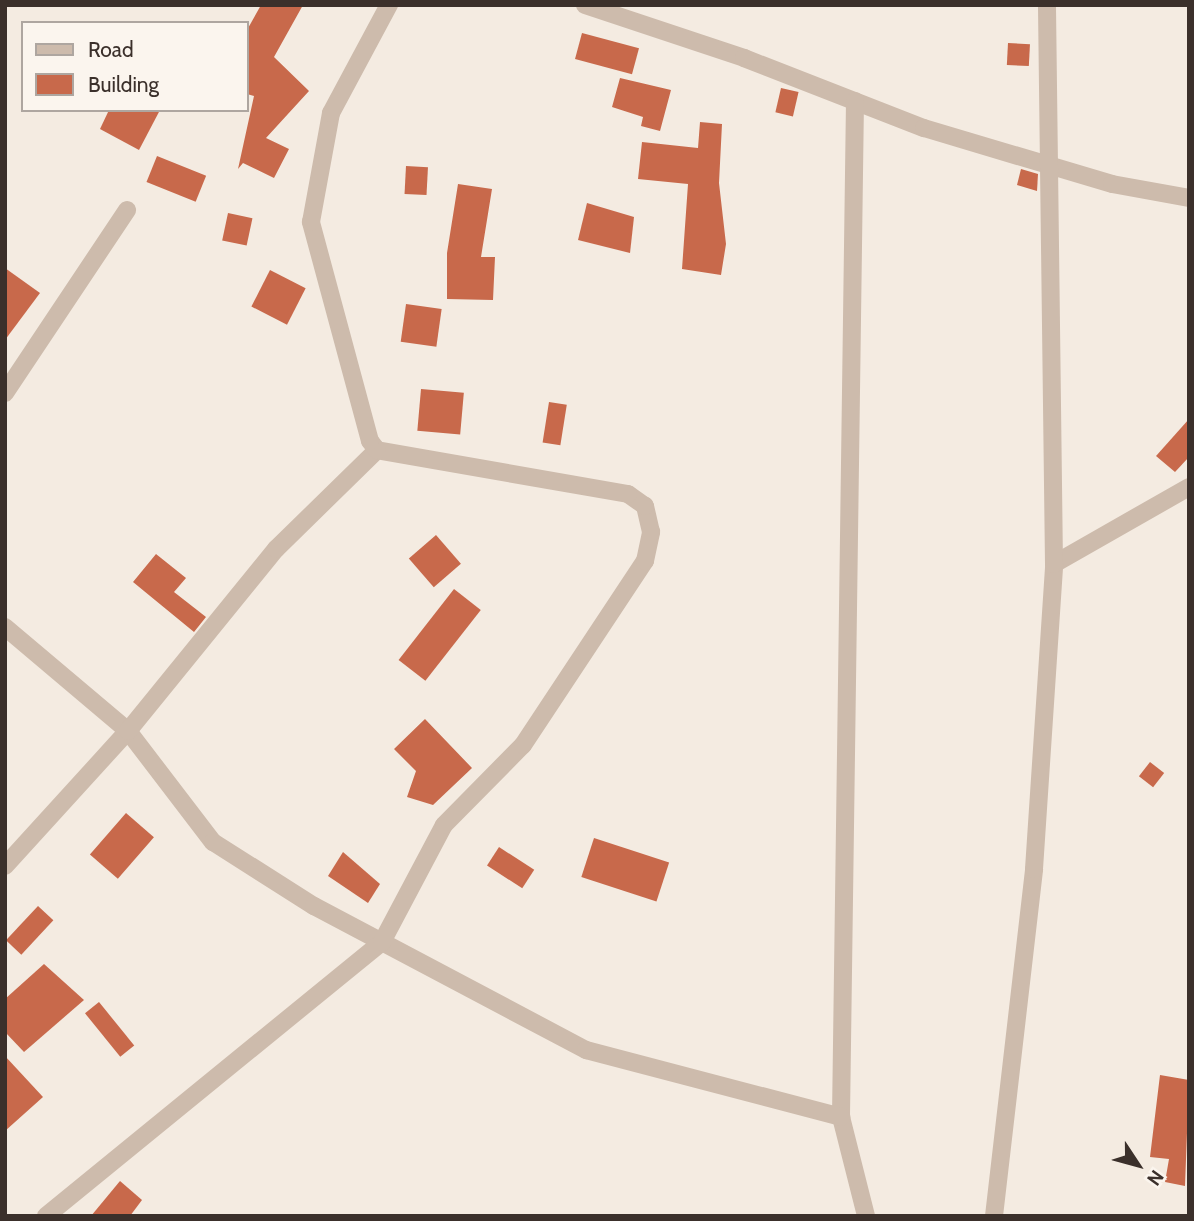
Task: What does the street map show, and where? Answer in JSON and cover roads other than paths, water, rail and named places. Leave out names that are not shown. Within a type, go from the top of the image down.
[{"type":"street","points":[[46,1216],[382,942],[444,825],[523,746],[645,561],[651,532],[645,506],[628,494],[377,450],[370,441],[312,222],[331,113],[389,5]]},
{"type":"street","points":[[585,5],[923,128],[1112,184],[1189,198]]},
{"type":"street","points":[[994,1216],[1034,869],[1054,564],[1047,5]]},
{"type":"street","points":[[855,102],[841,1117],[866,1216]]},
{"type":"street","points":[[5,393],[128,210]]},
{"type":"street","points":[[5,866],[128,731],[276,549],[377,450]]},
{"type":"street","points":[[1054,564],[1189,487]]},
{"type":"street","points":[[5,627],[128,731],[213,842],[382,942],[586,1050],[841,1117]]}]
